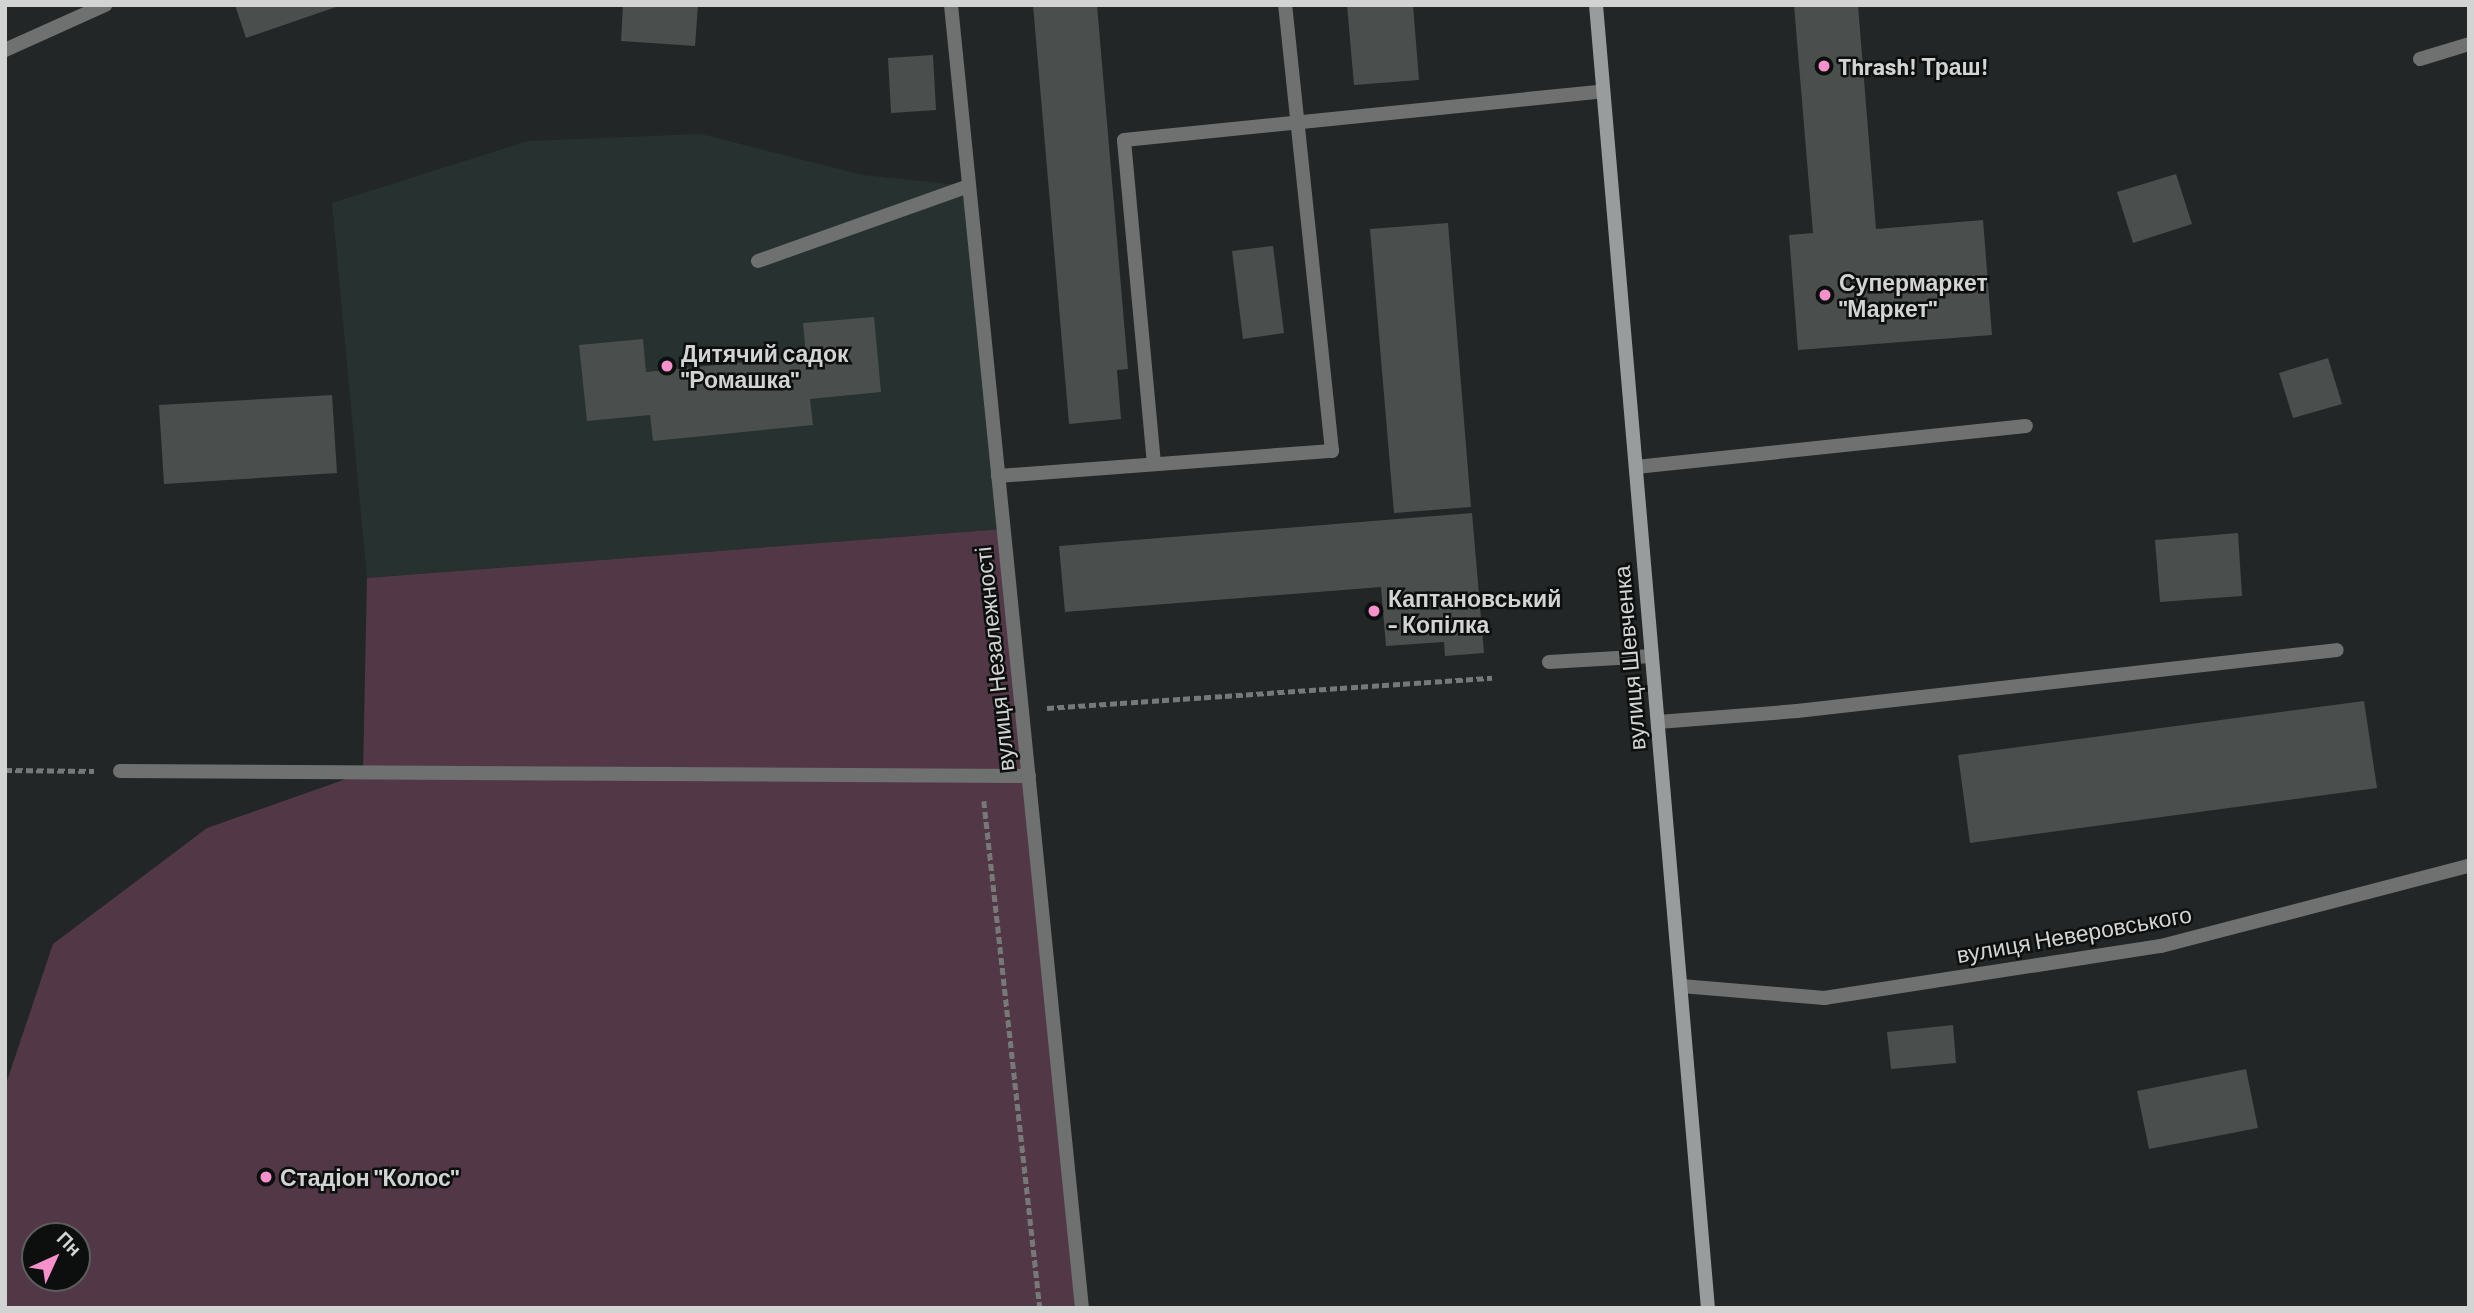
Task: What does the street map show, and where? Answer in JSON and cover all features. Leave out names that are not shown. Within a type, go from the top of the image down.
[{"type":"main road","name":"вулиця Шевченка","points":[[1596,5],[1708,1308]]},
{"type":"street","points":[[5,50],[105,5]]},
{"type":"street","name":"вулиця Незалежності","points":[[951,5],[1082,1308]]},
{"type":"street","points":[[998,476],[1332,451],[1285,5]]},
{"type":"street","points":[[2420,59],[2469,44]]},
{"type":"street","points":[[1154,464],[1124,139],[1603,91]]},
{"type":"street","points":[[758,261],[969,186]]},
{"type":"street","points":[[1636,467],[2026,426]]},
{"type":"street","points":[[1658,722],[1797,711],[2337,650]]},
{"type":"street","points":[[1549,662],[1652,656]]},
{"type":"street","points":[[120,771],[1028,776]]},
{"type":"street","name":"вулиця Неверовського","points":[[1681,986],[1824,998],[2161,946],[2469,866]]},
{"type":"path","points":[[1022,710],[1492,678]]},
{"type":"path","points":[[5,770],[120,771]]},
{"type":"path","points":[[981,777],[1040,1308]]},
{"type":"shaded area","name":"Дитячий садок \"Ромашка\"","points":[[701,134],[863,175],[969,186],[1004,529],[367,578],[332,203],[528,141]]},
{"type":"shaded area","points":[[1004,529],[1082,1308],[5,1308],[5,1087],[53,944],[207,828],[363,773],[367,578]]},
{"type":"building","points":[[235,5],[339,5],[339,6],[246,38]]},
{"type":"building","points":[[623,5],[698,5],[695,46],[621,41]]},
{"type":"building","points":[[1033,5],[1097,5],[1128,369],[1117,370],[1121,419],[1069,424]]},
{"type":"building","points":[[1347,5],[1413,5],[1419,80],[1354,85]]},
{"type":"building","points":[[1794,5],[1858,5],[1876,229],[1983,220],[1992,335],[1798,350],[1789,235],[1813,233]]},
{"type":"building","points":[[933,55],[936,110],[891,113],[888,58]]},
{"type":"building","points":[[2176,174],[2192,224],[2133,243],[2117,192]]},
{"type":"building","points":[[1448,223],[1471,507],[1394,513],[1370,229]]},
{"type":"building","points":[[1273,246],[1284,333],[1243,339],[1232,251]]},
{"type":"building","points":[[874,317],[881,392],[810,399],[813,425],[653,441],[650,415],[587,421],[579,345],[643,339],[646,372],[806,356],[803,323]]},
{"type":"building","points":[[2328,358],[2342,404],[2293,418],[2279,373]]},
{"type":"building","points":[[332,395],[337,473],[164,484],[159,405]]},
{"type":"building","points":[[1472,513],[1484,653],[1445,656],[1444,642],[1386,646],[1381,587],[1065,612],[1059,546]]},
{"type":"building","points":[[2238,533],[2242,596],[2160,602],[2155,540]]},
{"type":"building","points":[[2364,701],[2377,788],[1970,843],[1958,755]]},
{"type":"building","points":[[1953,1025],[1956,1063],[1891,1069],[1887,1032]]},
{"type":"building","points":[[2246,1069],[2258,1128],[2149,1149],[2137,1091]]},
{"type":"place","name":"Thrash! Траш!","points":[[1824,66]]},
{"type":"place","name":"Супермаркет \"Маркет\"","points":[[1825,295]]},
{"type":"place","name":"Дитячий садок \"Ромашка\"","points":[[667,366]]},
{"type":"place","name":"Каптановський - Копілка","points":[[1374,611]]},
{"type":"place","name":"Стадіон \"Колос\"","points":[[266,1177]]}]
